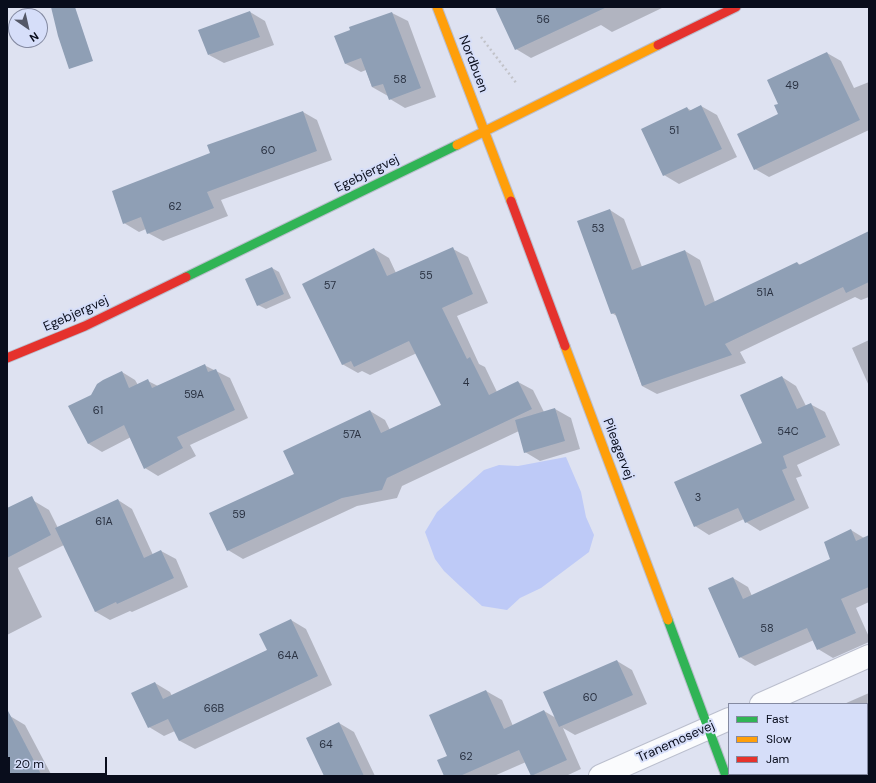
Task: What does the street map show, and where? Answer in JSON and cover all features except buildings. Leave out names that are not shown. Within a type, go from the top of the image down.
[{"type":"street","name":"Nordbuen","points":[[437,7],[485,131]]},
{"type":"street","name":"Egebjergvej","points":[[7,358],[85,326],[736,7]]},
{"type":"street","name":"Pileagervej","points":[[485,131],[726,776]]},
{"type":"street","points":[[764,703],[869,656]]},
{"type":"street","name":"Tranemosevej","points":[[600,776],[728,719]]},
{"type":"path","points":[[477,31],[533,106]]},
{"type":"water","points":[[566,457],[581,492],[586,517],[594,535],[589,552],[541,588],[520,598],[507,610],[482,606],[444,571],[435,559],[425,532],[437,512],[484,470],[499,465],[518,466]]},
{"type":"traffic: fast","points":[[186,277],[457,145]]},
{"type":"traffic: fast","points":[[668,620],[726,776]]},
{"type":"traffic: slow","points":[[437,7],[511,201]]},
{"type":"traffic: slow","points":[[457,145],[658,45]]},
{"type":"traffic: slow","points":[[565,346],[668,620]]},
{"type":"traffic: jam","points":[[658,45],[736,7]]},
{"type":"traffic: jam","points":[[511,201],[565,346]]},
{"type":"traffic: jam","points":[[7,358],[85,326],[186,277]]}]
